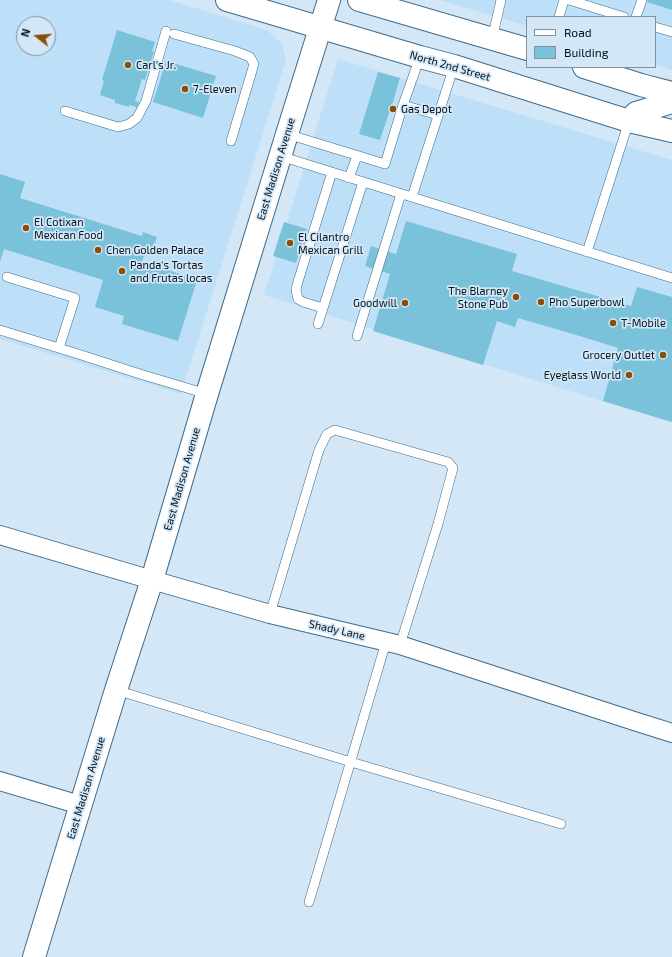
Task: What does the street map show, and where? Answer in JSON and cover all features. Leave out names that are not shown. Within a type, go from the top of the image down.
[{"type":"street","name":"North 2nd Street","points":[[227,0],[454,66],[629,121],[672,131]]},
{"type":"street","name":"East Madison Avenue","points":[[34,957],[80,805],[152,580],[286,134],[329,0]]},
{"type":"street","points":[[359,0],[526,49]]},
{"type":"street","points":[[587,68],[672,93]]},
{"type":"street","points":[[629,121],[636,113],[672,102]]},
{"type":"street","name":"Shady Lane","points":[[0,535],[270,614],[393,643],[672,733]]},
{"type":"street","points":[[0,781],[80,805]]},
{"type":"lane","points":[[492,39],[501,0]]},
{"type":"lane","points":[[560,16],[564,0]]},
{"type":"lane","points":[[569,0],[621,16]]},
{"type":"lane","points":[[636,16],[642,0]]},
{"type":"lane","points":[[656,27],[672,32]]},
{"type":"lane","points":[[66,111],[118,127],[129,124],[137,118],[146,101],[170,33],[235,51],[250,57],[254,64],[231,141]]},
{"type":"lane","points":[[286,134],[385,164],[403,105],[420,57]]},
{"type":"lane","points":[[412,197],[454,66]]},
{"type":"lane","points":[[403,105],[438,115]]},
{"type":"lane","points":[[587,252],[629,121]]},
{"type":"lane","points":[[280,156],[672,278]]},
{"type":"lane","points":[[349,178],[357,156]]},
{"type":"lane","points":[[323,308],[298,299],[296,290],[332,172]]},
{"type":"lane","points":[[318,324],[363,182]]},
{"type":"lane","points":[[357,336],[402,194]]},
{"type":"lane","points":[[7,277],[75,298],[59,348]]},
{"type":"lane","points":[[0,330],[207,394]]},
{"type":"lane","points":[[270,614],[319,450],[327,434],[335,430],[448,462],[453,468],[438,524],[393,643],[376,680],[309,902]]},
{"type":"lane","points":[[116,690],[350,762],[561,824]]},
{"type":"shaded area","points":[[0,0],[169,0],[267,30],[282,44],[286,60],[181,394],[0,339]]},
{"type":"shaded area","points":[[440,0],[672,0],[672,70],[656,65],[656,16],[526,16],[526,26]]},
{"type":"shaded area","points":[[338,59],[672,160],[672,423],[264,295]]},
{"type":"building","points":[[648,0],[672,0],[672,10],[647,2]]},
{"type":"building","name":"Carl's Jr.","points":[[117,30],[155,42],[152,51],[154,51],[145,80],[142,79],[135,101],[139,102],[137,107],[129,105],[129,107],[115,103],[115,100],[100,95],[104,81],[102,80]]},
{"type":"building","name":"7-Eleven","points":[[166,61],[216,76],[203,118],[153,102]]},
{"type":"building","name":"Gas Depot","points":[[378,72],[400,78],[392,105],[399,107],[398,112],[390,110],[380,140],[359,134]]},
{"type":"building","points":[[0,174],[25,182],[20,198],[142,236],[143,232],[157,237],[152,250],[147,249],[142,261],[197,280],[178,341],[122,324],[124,316],[95,307],[103,280],[4,249],[0,262]]},
{"type":"building","points":[[406,221],[517,254],[512,271],[631,306],[637,287],[672,297],[672,422],[603,401],[618,348],[583,337],[518,318],[515,327],[497,321],[483,365],[373,331],[390,274],[365,266],[371,246],[396,254]]},
{"type":"building","name":"El Cilantro Mexican Grill","points":[[284,222],[307,229],[296,263],[273,256]]},
{"type":"place","name":"Carl's Jr.","points":[[128,65]]},
{"type":"place","name":"7-Eleven","points":[[185,89]]},
{"type":"place","name":"Gas Depot","points":[[393,109]]},
{"type":"place","name":"El Cotixan Mexican Food","points":[[26,228]]},
{"type":"place","name":"El Cilantro Mexican Grill","points":[[290,243]]},
{"type":"place","name":"Chen Golden Palace","points":[[98,250]]},
{"type":"place","name":"Panda's Tortas and Frutas locas","points":[[122,271]]},
{"type":"place","name":"The Blarney Stone Pub","points":[[516,297]]},
{"type":"place","name":"Pho Superbowl","points":[[541,302]]},
{"type":"place","name":"Goodwill","points":[[405,303]]},
{"type":"place","name":"T-Mobile","points":[[613,323]]},
{"type":"place","name":"Grocery Outlet","points":[[663,355]]},
{"type":"place","name":"Eyeglass World","points":[[629,375]]}]
